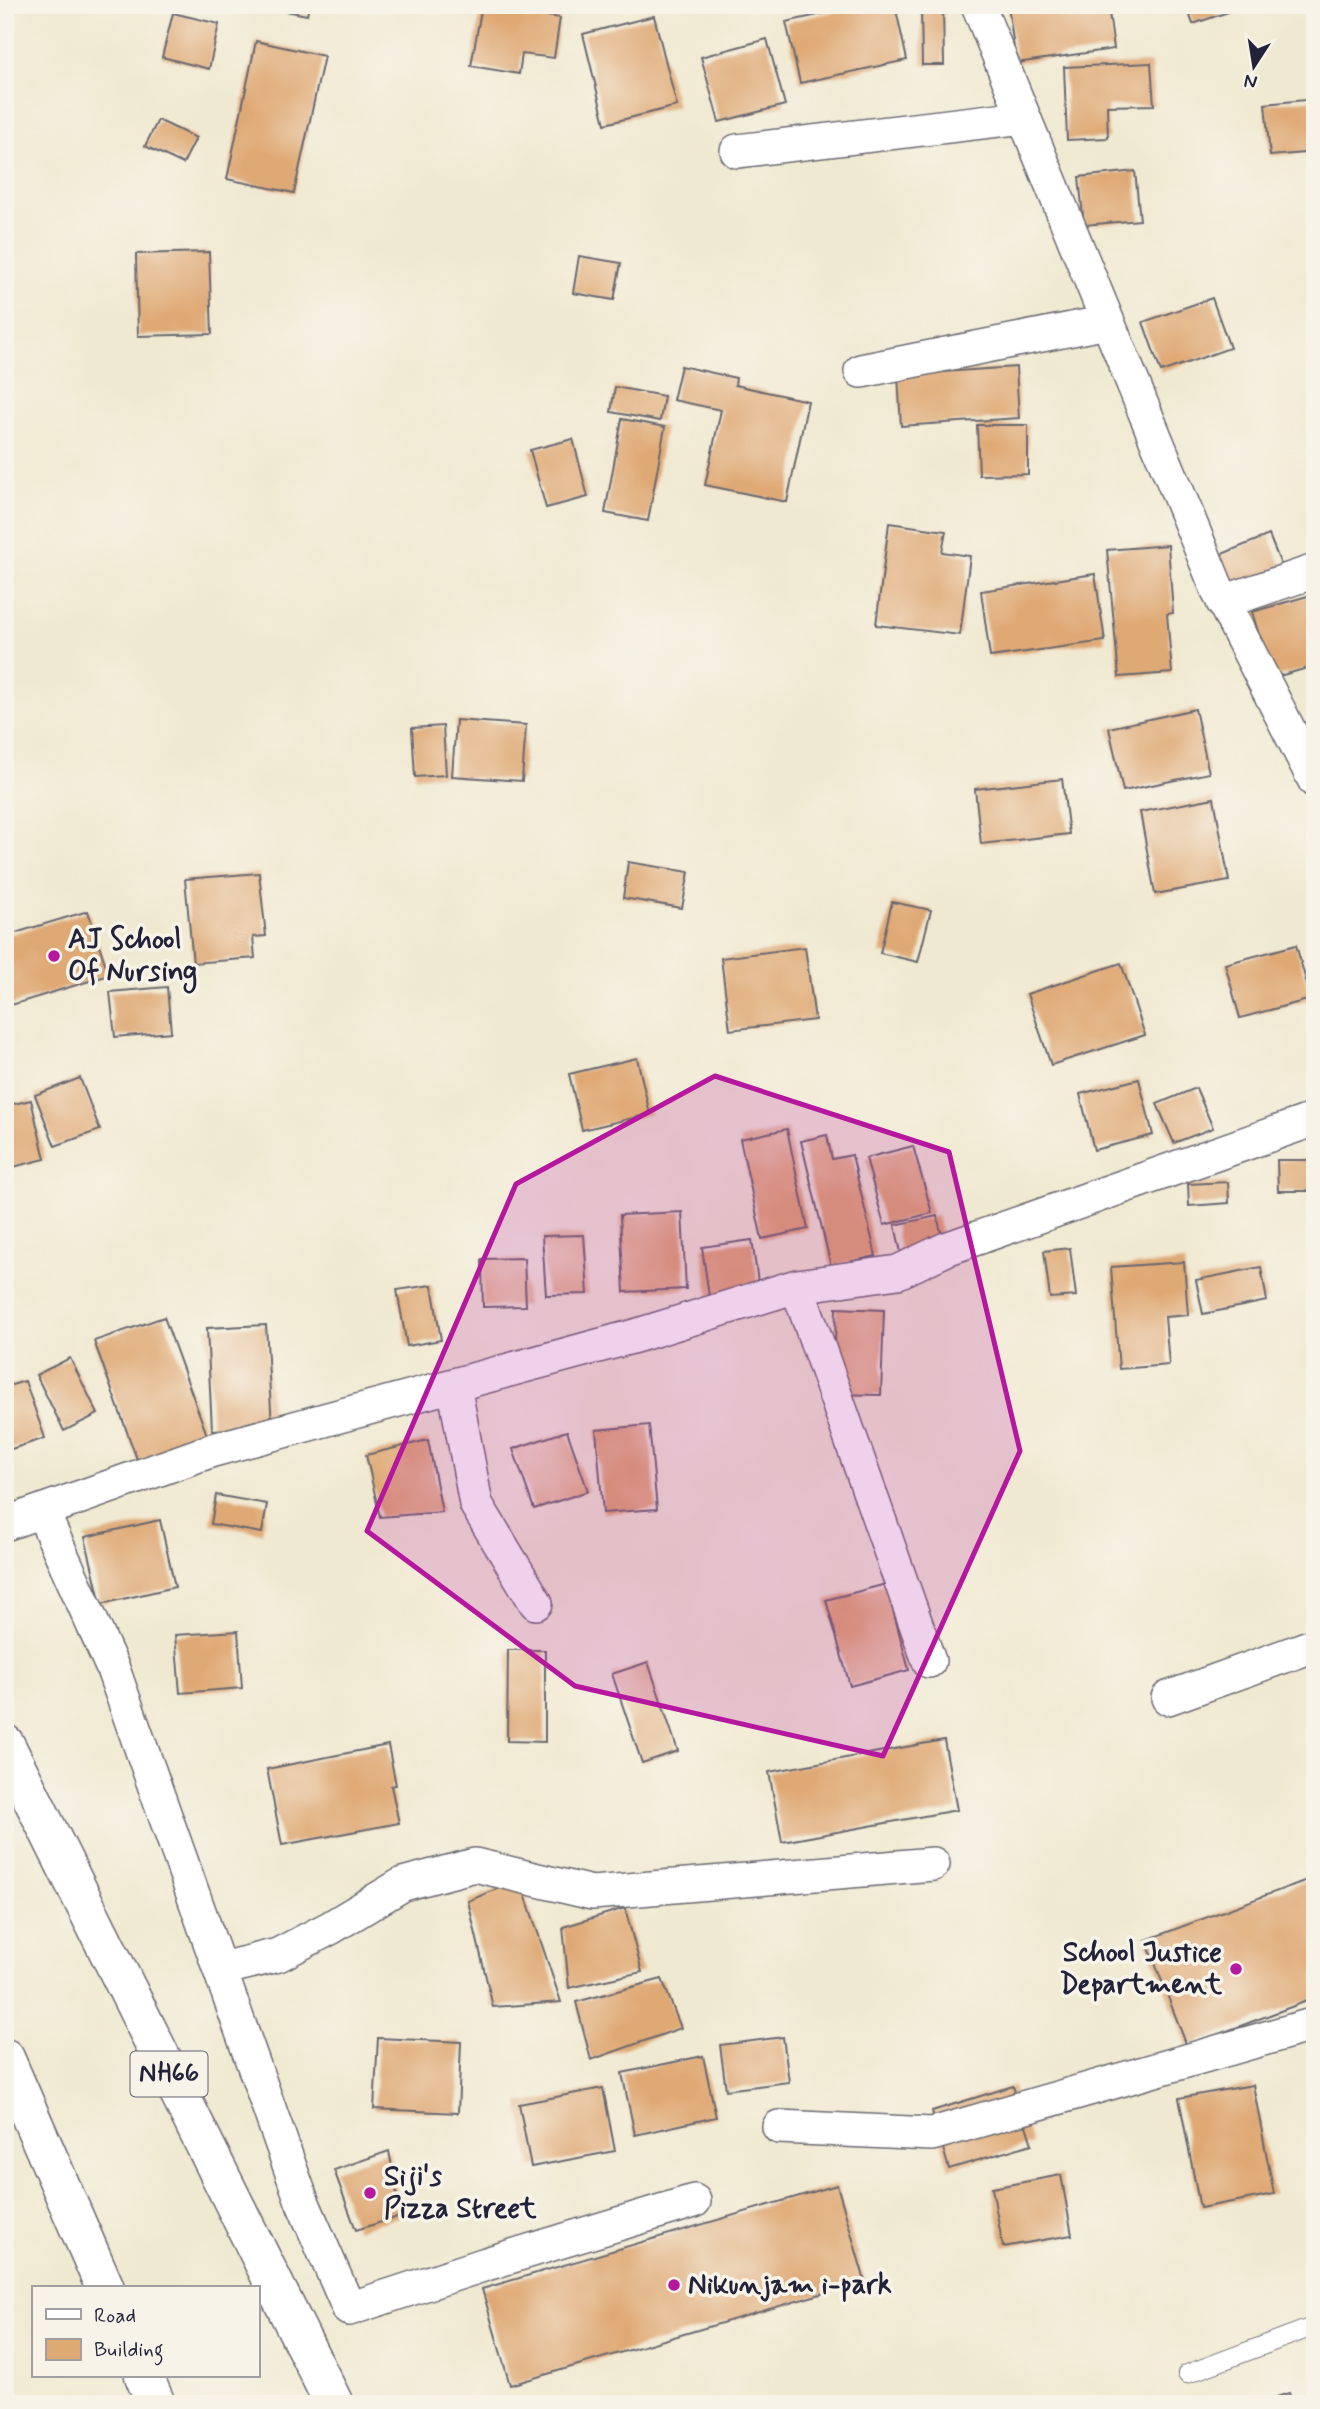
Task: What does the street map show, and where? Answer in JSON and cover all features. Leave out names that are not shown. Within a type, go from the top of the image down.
[{"type":"main road","name":"NH66","points":[[5,1744],[334,2404]]},
{"type":"main road","points":[[5,2058],[104,2286]]},
{"type":"main road","points":[[145,2378],[156,2404]]},
{"type":"street","points":[[978,5],[1223,602],[1315,781]]},
{"type":"street","points":[[737,151],[1024,117]]},
{"type":"street","points":[[862,371],[1108,322]]},
{"type":"street","points":[[1223,602],[1315,570]]},
{"type":"street","points":[[5,1524],[213,1450],[635,1336],[797,1286],[898,1272],[946,1249],[1315,1119]]},
{"type":"street","points":[[797,1286],[929,1661]]},
{"type":"street","points":[[454,1385],[476,1504],[536,1603]]},
{"type":"street","points":[[42,1511],[113,1669],[302,2201],[349,2309],[694,2201]]},
{"type":"street","points":[[1168,1698],[1315,1645]]},
{"type":"street","points":[[221,1969],[278,1955],[330,1928],[403,1884],[475,1865],[593,1893],[933,1864]]},
{"type":"street","points":[[779,2127],[932,2134],[1315,2024]]},
{"type":"lane","points":[[1187,2374],[1315,2326]]},
{"type":"highlighted area","points":[[715,1076],[949,1152],[1020,1451],[883,1756],[575,1686],[367,1531],[516,1184]]},
{"type":"building","points":[[255,5],[309,5],[307,15]]},
{"type":"building","points":[[482,5],[560,18],[554,58],[522,54],[519,74],[471,66]]},
{"type":"building","points":[[863,5],[895,5],[907,60],[800,83],[786,22]]},
{"type":"building","points":[[921,5],[943,5],[944,65],[922,65]]},
{"type":"building","points":[[1008,5],[1108,5],[1114,49],[1016,63]]},
{"type":"building","points":[[1186,5],[1226,5],[1228,12],[1193,24]]},
{"type":"building","points":[[173,13],[219,24],[209,69],[162,57]]},
{"type":"building","points":[[654,16],[677,106],[605,124],[583,34]]},
{"type":"building","points":[[767,39],[785,105],[719,122],[701,57]]},
{"type":"building","points":[[256,41],[324,56],[294,193],[227,179]]},
{"type":"building","points":[[1151,63],[1154,105],[1107,106],[1108,138],[1067,140],[1064,67]]},
{"type":"building","points":[[1315,99],[1315,152],[1270,156],[1265,104]]},
{"type":"building","points":[[158,120],[196,138],[183,164],[145,146]]},
{"type":"building","points":[[1135,171],[1140,220],[1084,225],[1079,177]]},
{"type":"building","points":[[209,252],[212,334],[138,336],[136,254]]},
{"type":"building","points":[[579,256],[621,263],[614,300],[573,293]]},
{"type":"building","points":[[1212,298],[1230,348],[1161,372],[1143,322]]},
{"type":"building","points":[[681,366],[736,378],[735,385],[808,401],[787,502],[705,485],[721,410],[673,400]]},
{"type":"building","points":[[1016,367],[1019,418],[901,426],[898,375]]},
{"type":"building","points":[[615,387],[664,396],[660,421],[611,412]]},
{"type":"building","points":[[622,419],[665,427],[648,521],[605,513]]},
{"type":"building","points":[[977,425],[1028,425],[1028,474],[979,475]]},
{"type":"building","points":[[573,439],[588,497],[546,508],[530,450]]},
{"type":"building","points":[[889,523],[946,531],[942,552],[970,556],[960,635],[876,625]]},
{"type":"building","points":[[1269,535],[1282,567],[1225,591],[1212,558]]},
{"type":"building","points":[[1168,545],[1173,613],[1167,614],[1172,673],[1119,677],[1107,550]]},
{"type":"building","points":[[1095,574],[1105,641],[990,657],[981,591]]},
{"type":"building","points":[[1311,595],[1315,607],[1315,666],[1272,678],[1252,612]]},
{"type":"building","points":[[1195,709],[1209,773],[1123,791],[1109,728]]},
{"type":"building","points":[[456,720],[526,725],[522,781],[452,776]]},
{"type":"building","points":[[443,726],[446,775],[415,777],[412,728]]},
{"type":"building","points":[[1062,779],[1069,834],[981,844],[975,789]]},
{"type":"building","points":[[1214,798],[1229,881],[1155,894],[1140,812]]},
{"type":"building","points":[[628,862],[689,872],[682,908],[623,898]]},
{"type":"building","points":[[259,873],[266,936],[253,937],[255,958],[193,963],[185,879]]},
{"type":"building","points":[[892,902],[931,910],[918,962],[880,953]]},
{"type":"building","name":"AJ School Of Nursing","points":[[88,911],[109,975],[5,1007],[5,936]]},
{"type":"building","points":[[1296,945],[1311,999],[1240,1018],[1225,964]]},
{"type":"building","points":[[805,947],[815,1020],[730,1030],[721,958]]},
{"type":"building","points":[[1121,963],[1145,1035],[1051,1065],[1027,994]]},
{"type":"building","points":[[167,987],[171,1032],[115,1037],[110,992]]},
{"type":"building","points":[[637,1058],[650,1114],[582,1130],[569,1074]]},
{"type":"building","points":[[80,1078],[100,1130],[55,1146],[35,1095]]},
{"type":"building","points":[[1139,1079],[1153,1135],[1094,1150],[1080,1094]]},
{"type":"building","points":[[1196,1088],[1213,1128],[1174,1143],[1157,1104]]},
{"type":"building","points":[[31,1100],[45,1159],[5,1169],[5,1106]]},
{"type":"building","points":[[787,1129],[808,1229],[762,1239],[740,1139]]},
{"type":"building","points":[[827,1135],[832,1159],[852,1155],[876,1256],[831,1266],[801,1141]]},
{"type":"building","points":[[913,1146],[932,1213],[884,1225],[866,1158]]},
{"type":"building","points":[[1277,1160],[1315,1160],[1315,1191],[1278,1191]]},
{"type":"building","points":[[1228,1182],[1229,1203],[1189,1206],[1188,1184]]},
{"type":"building","points":[[682,1212],[686,1289],[624,1292],[620,1215]]},
{"type":"building","points":[[937,1216],[944,1244],[901,1253],[895,1225]]},
{"type":"building","points":[[584,1235],[588,1294],[546,1295],[542,1236]]},
{"type":"building","points":[[752,1240],[759,1289],[709,1296],[702,1247]]},
{"type":"building","points":[[1070,1248],[1076,1296],[1050,1298],[1044,1251]]},
{"type":"building","points":[[524,1258],[526,1306],[483,1307],[482,1259]]},
{"type":"building","points":[[1184,1262],[1188,1315],[1165,1317],[1169,1365],[1119,1369],[1111,1267]]},
{"type":"building","points":[[1261,1267],[1267,1301],[1203,1314],[1196,1280]]},
{"type":"building","points":[[432,1285],[441,1340],[407,1346],[397,1290]]},
{"type":"building","points":[[836,1308],[884,1310],[881,1395],[834,1394]]},
{"type":"building","points":[[164,1317],[208,1438],[138,1462],[94,1341]]},
{"type":"building","points":[[266,1325],[272,1427],[212,1430],[207,1328]]},
{"type":"building","points":[[70,1358],[98,1414],[64,1431],[36,1375]]},
{"type":"building","points":[[25,1381],[45,1438],[5,1451],[5,1387]]},
{"type":"building","points":[[649,1425],[657,1509],[603,1513],[596,1430]]},
{"type":"building","points":[[567,1431],[588,1491],[534,1509],[513,1449]]},
{"type":"building","points":[[428,1440],[442,1512],[380,1517],[366,1455]]},
{"type":"building","points":[[216,1495],[267,1504],[262,1533],[211,1524]]},
{"type":"building","points":[[160,1520],[175,1587],[101,1604],[85,1537]]},
{"type":"building","points":[[886,1584],[909,1670],[850,1686],[826,1600]]},
{"type":"building","points":[[238,1631],[242,1688],[180,1693],[175,1635]]},
{"type":"building","points":[[508,1650],[545,1650],[545,1742],[507,1741]]},
{"type":"building","points":[[648,1662],[678,1751],[642,1763],[612,1674]]},
{"type":"building","points":[[944,1740],[957,1810],[782,1842],[769,1772]]},
{"type":"building","points":[[388,1745],[396,1785],[391,1786],[399,1823],[282,1845],[267,1769]]},
{"type":"building","name":"School Justice Department","points":[[1315,1877],[1315,1998],[1187,2046],[1146,1940]]},
{"type":"building","points":[[520,1879],[561,2002],[493,2007],[468,1901]]},
{"type":"building","points":[[625,1908],[642,1972],[569,1988],[563,1927]]},
{"type":"building","points":[[662,1979],[681,2028],[591,2060],[576,2002]]},
{"type":"building","points":[[783,2037],[789,2082],[726,2090],[720,2045]]},
{"type":"building","points":[[378,2038],[461,2042],[458,2113],[374,2109]]},
{"type":"building","points":[[703,2056],[716,2117],[635,2135],[622,2073]]},
{"type":"building","points":[[1253,2085],[1274,2194],[1200,2208],[1179,2098]]},
{"type":"building","points":[[1013,2086],[1032,2144],[949,2169],[932,2111]]},
{"type":"building","points":[[603,2088],[615,2151],[531,2167],[519,2104]]},
{"type":"building","name":"Siji's Pizza Street","points":[[389,2151],[401,2216],[356,2230],[334,2170]]},
{"type":"building","points":[[1061,2175],[1072,2235],[1003,2247],[992,2188]]},
{"type":"building","name":"Nikunjam i-park","points":[[837,2185],[865,2281],[510,2385],[482,2289]]},
{"type":"building","points":[[1289,2393],[1293,2404],[1258,2404],[1258,2403]]},
{"type":"place","name":"AJ School Of Nursing","points":[[54,956]]},
{"type":"place","name":"School Justice Department","points":[[1236,1969]]},
{"type":"place","name":"Siji's Pizza Street","points":[[370,2193]]},
{"type":"place","name":"Nikunjam i-park","points":[[674,2285]]}]
